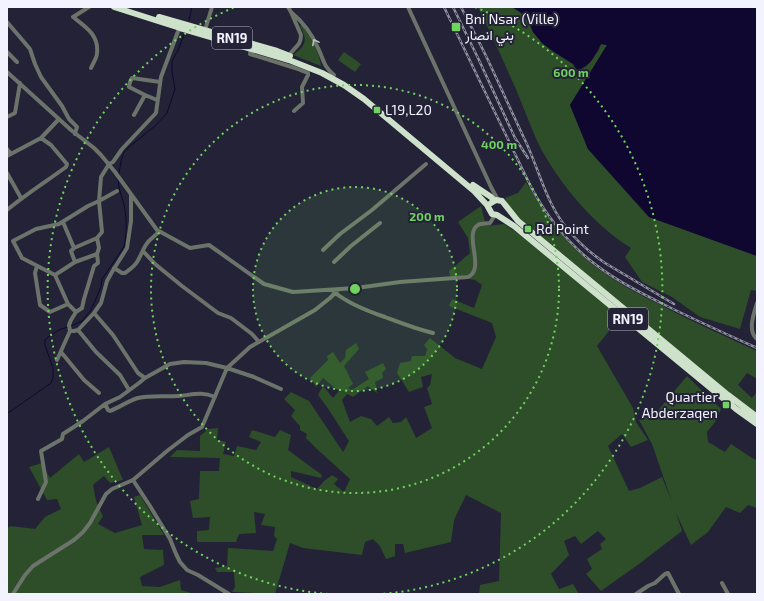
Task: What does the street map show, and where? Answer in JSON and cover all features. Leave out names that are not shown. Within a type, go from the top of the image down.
[{"type":"highway","name":"RN19","points":[[114,7],[180,25],[205,30],[277,51],[289,58],[296,65],[323,68],[364,99],[474,191],[492,214],[514,226],[736,409],[757,424]]},
{"type":"highway","name":"RN19","points":[[127,7],[251,49],[323,68],[334,75],[360,92],[476,188],[495,200],[502,201],[518,221],[728,395],[757,417]]},
{"type":"highway","points":[[489,210],[489,205],[495,200]]},
{"type":"highway","points":[[496,215],[501,214],[504,211],[505,206]]},
{"type":"street","points":[[89,7],[73,16],[94,34],[98,54],[91,68]]},
{"type":"street","points":[[205,30],[212,7]]},
{"type":"street","points":[[288,7],[301,34],[300,41],[290,53],[289,58]]},
{"type":"street","points":[[408,7],[491,187],[495,200]]},
{"type":"street","points":[[291,12],[310,32],[320,50],[323,68]]},
{"type":"street","points":[[8,24],[30,49],[41,77],[62,106],[69,119],[78,127],[75,134]]},
{"type":"street","points":[[74,248],[97,238],[102,232],[99,201],[101,177],[109,164],[113,162],[122,149],[156,113],[161,77],[180,25]]},
{"type":"street","points":[[251,49],[250,54],[296,65],[306,72],[308,75],[302,87],[303,103],[294,111]]},
{"type":"street","points":[[277,51],[294,49]]},
{"type":"street","points":[[7,52],[17,62]]},
{"type":"street","points":[[7,72],[75,134],[94,148],[109,164],[159,231],[190,248],[209,245],[264,284],[293,292],[334,291],[339,289],[400,282],[470,276],[474,272],[476,265],[473,246],[474,229],[478,225],[490,223],[496,215]]},
{"type":"street","points":[[157,100],[128,87],[132,78],[160,82]]},
{"type":"street","points":[[7,117],[15,113],[20,83]]},
{"type":"street","points":[[134,114],[145,95]]},
{"type":"street","points":[[7,149],[9,155],[41,138],[59,119]]},
{"type":"street","points":[[7,210],[67,164],[51,145],[41,138]]},
{"type":"street","points":[[323,250],[340,234],[372,210],[426,164]]},
{"type":"street","points":[[7,172],[21,198]]},
{"type":"street","points":[[76,312],[68,304],[55,275],[22,258],[13,241],[36,228],[59,224],[88,206],[117,191]]},
{"type":"street","points":[[70,328],[74,331],[78,330],[94,313],[100,303],[107,281],[127,248],[131,221],[131,194]]},
{"type":"street","points":[[63,222],[74,248],[72,251],[75,262]]},
{"type":"street","points":[[334,262],[380,222]]},
{"type":"street","points":[[114,268],[122,273],[125,273],[132,268],[137,262],[147,243],[159,231]]},
{"type":"street","points":[[58,360],[70,328],[71,320],[76,312],[82,308],[94,266],[98,263],[97,254],[99,248],[97,238]]},
{"type":"street","points":[[143,251],[155,264],[182,286],[218,313],[236,321],[259,342]]},
{"type":"street","points":[[55,275],[75,262],[97,254]]},
{"type":"street","points":[[37,266],[35,273],[40,305],[50,312],[68,304]]},
{"type":"street","points":[[334,291],[355,306],[364,310],[413,328],[433,333]]},
{"type":"street","points":[[13,594],[25,575],[34,566],[74,540],[83,532],[90,523],[106,494],[112,489],[133,480],[167,451],[188,435],[202,427],[227,368],[250,347],[315,310],[334,291]]},
{"type":"street","points":[[757,302],[752,324],[753,335],[757,339]]},
{"type":"street","points":[[94,313],[114,335],[138,373],[145,378]]},
{"type":"street","points":[[78,330],[96,352],[120,375],[130,390]]},
{"type":"street","points":[[61,352],[84,380],[99,393]]},
{"type":"street","points":[[38,498],[46,482],[41,451],[62,439],[64,434],[104,404],[120,397],[145,378],[170,364],[184,362],[206,363],[254,377],[281,389]]},
{"type":"street","points":[[104,404],[110,411],[130,401],[149,396],[179,396],[201,393],[215,397]]},
{"type":"street","points":[[133,480],[170,539],[180,562],[187,570],[198,575],[226,594]]},
{"type":"street","points":[[636,594],[655,583],[668,573],[679,594]]},
{"type":"street","points":[[722,583],[728,594]]},
{"type":"green space","points":[[478,7],[512,7],[528,20],[533,32],[551,50],[573,64],[575,67],[598,52],[601,44],[607,45],[570,105],[588,149],[649,217],[757,256],[757,291],[751,290],[740,329],[700,317],[672,297],[642,282],[625,257],[631,248],[617,239],[591,216],[568,190],[548,162]]},
{"type":"green space","points":[[302,25],[316,49],[321,66],[293,55],[303,46],[305,39],[300,26]]},
{"type":"green space","points":[[344,52],[361,64],[355,72],[338,60]]},
{"type":"green space","points":[[526,182],[555,226],[581,254],[599,269],[642,296],[757,351],[757,379],[747,373],[738,385],[752,398],[757,392],[757,415],[528,229],[510,210],[505,198],[518,193]]},
{"type":"green space","points":[[481,206],[486,226],[504,224],[525,238],[621,316],[597,346],[633,408],[636,422],[648,440],[631,447],[622,434],[608,446],[629,491],[640,488],[662,477],[672,502],[652,444],[639,420],[655,414],[687,376],[721,409],[715,422],[707,432],[708,442],[725,452],[731,444],[757,460],[757,508],[748,505],[740,513],[726,507],[708,532],[691,545],[676,513],[682,531],[601,591],[586,574],[592,569],[587,559],[602,549],[600,544],[606,539],[598,531],[581,544],[575,536],[564,541],[569,555],[551,574],[559,589],[573,584],[579,594],[479,594],[480,585],[499,581],[501,513],[466,495],[454,520],[451,542],[405,553],[403,544],[395,544],[395,556],[386,559],[380,546],[373,539],[365,542],[362,555],[303,548],[290,543],[275,594],[232,592],[235,587],[234,572],[217,572],[215,568],[227,566],[228,548],[273,551],[277,539],[274,536],[275,527],[261,525],[265,514],[254,512],[256,533],[239,534],[236,542],[197,542],[197,531],[209,530],[210,517],[193,518],[190,501],[199,499],[200,471],[219,471],[220,458],[170,457],[177,450],[200,451],[200,436],[208,429],[218,428],[217,440],[226,442],[223,454],[234,456],[237,446],[256,450],[261,442],[249,437],[252,430],[275,437],[280,430],[291,435],[288,450],[322,475],[321,478],[291,471],[291,477],[317,489],[332,475],[338,479],[334,484],[344,492],[350,479],[306,438],[307,434],[300,430],[300,426],[291,416],[295,410],[284,399],[291,392],[309,401],[343,452],[349,441],[318,395],[323,386],[333,398],[339,391],[323,378],[316,387],[310,378],[328,360],[327,356],[333,352],[340,363],[345,358],[346,350],[356,343],[359,349],[344,366],[353,384],[348,388],[352,390],[369,379],[365,372],[383,363],[386,369],[382,373],[383,378],[375,382],[377,393],[368,386],[353,397],[347,394],[342,400],[350,422],[361,416],[371,419],[377,426],[389,417],[393,423],[401,422],[406,417],[416,438],[432,428],[424,407],[432,404],[427,388],[430,385],[432,374],[421,377],[423,387],[409,392],[397,373],[400,363],[411,361],[412,356],[425,356],[427,349],[424,345],[430,338],[455,358],[482,369],[496,337],[492,323],[449,306],[452,299],[474,308],[482,285],[475,280],[450,276],[449,271],[470,253],[468,238],[458,222]]},
{"type":"green space","points":[[109,447],[123,480],[110,483],[104,476],[93,485],[96,501],[103,516],[98,524],[115,533],[142,525],[134,497],[140,495],[164,535],[142,535],[144,549],[163,550],[164,565],[140,577],[142,586],[160,587],[180,580],[181,590],[192,594],[7,594],[7,528],[11,526],[35,529],[45,517],[61,509],[57,499],[47,500],[29,467],[42,463],[50,478],[79,454],[84,462]]},
{"type":"shaded area","points":[[512,7],[757,7],[757,256],[649,217],[588,149],[570,105],[607,45],[601,44],[589,63],[577,70],[573,64],[542,43],[533,32],[528,20]]},
{"type":"waterway","points":[[189,20],[192,7]]},
{"type":"waterway","points":[[119,174],[124,152],[155,126],[167,113],[175,89],[172,61],[184,35]]},
{"type":"waterway","points":[[71,326],[82,321],[91,310],[101,287],[102,279],[124,247],[126,218],[118,179]]},
{"type":"waterway","points":[[7,413],[51,383],[53,378],[53,368],[45,345],[45,340],[61,329],[68,327]]},
{"type":"railway","points":[[444,7],[532,189],[549,216],[569,241],[594,264],[624,283],[676,311],[757,348]]},
{"type":"railway","points":[[453,7],[515,138],[528,158]]},
{"type":"railway","points":[[461,7],[486,56],[528,146],[548,197],[562,222],[582,244],[605,263],[674,304]]},
{"type":"place","name":"Bni Nsar (Ville) بني انصار","points":[[456,27]]},
{"type":"place","name":"L19,L20","points":[[377,110]]},
{"type":"place","name":"Rd Point","points":[[528,229]]},
{"type":"place","name":"Quartier Abderzaqen","points":[[726,405]]}]
